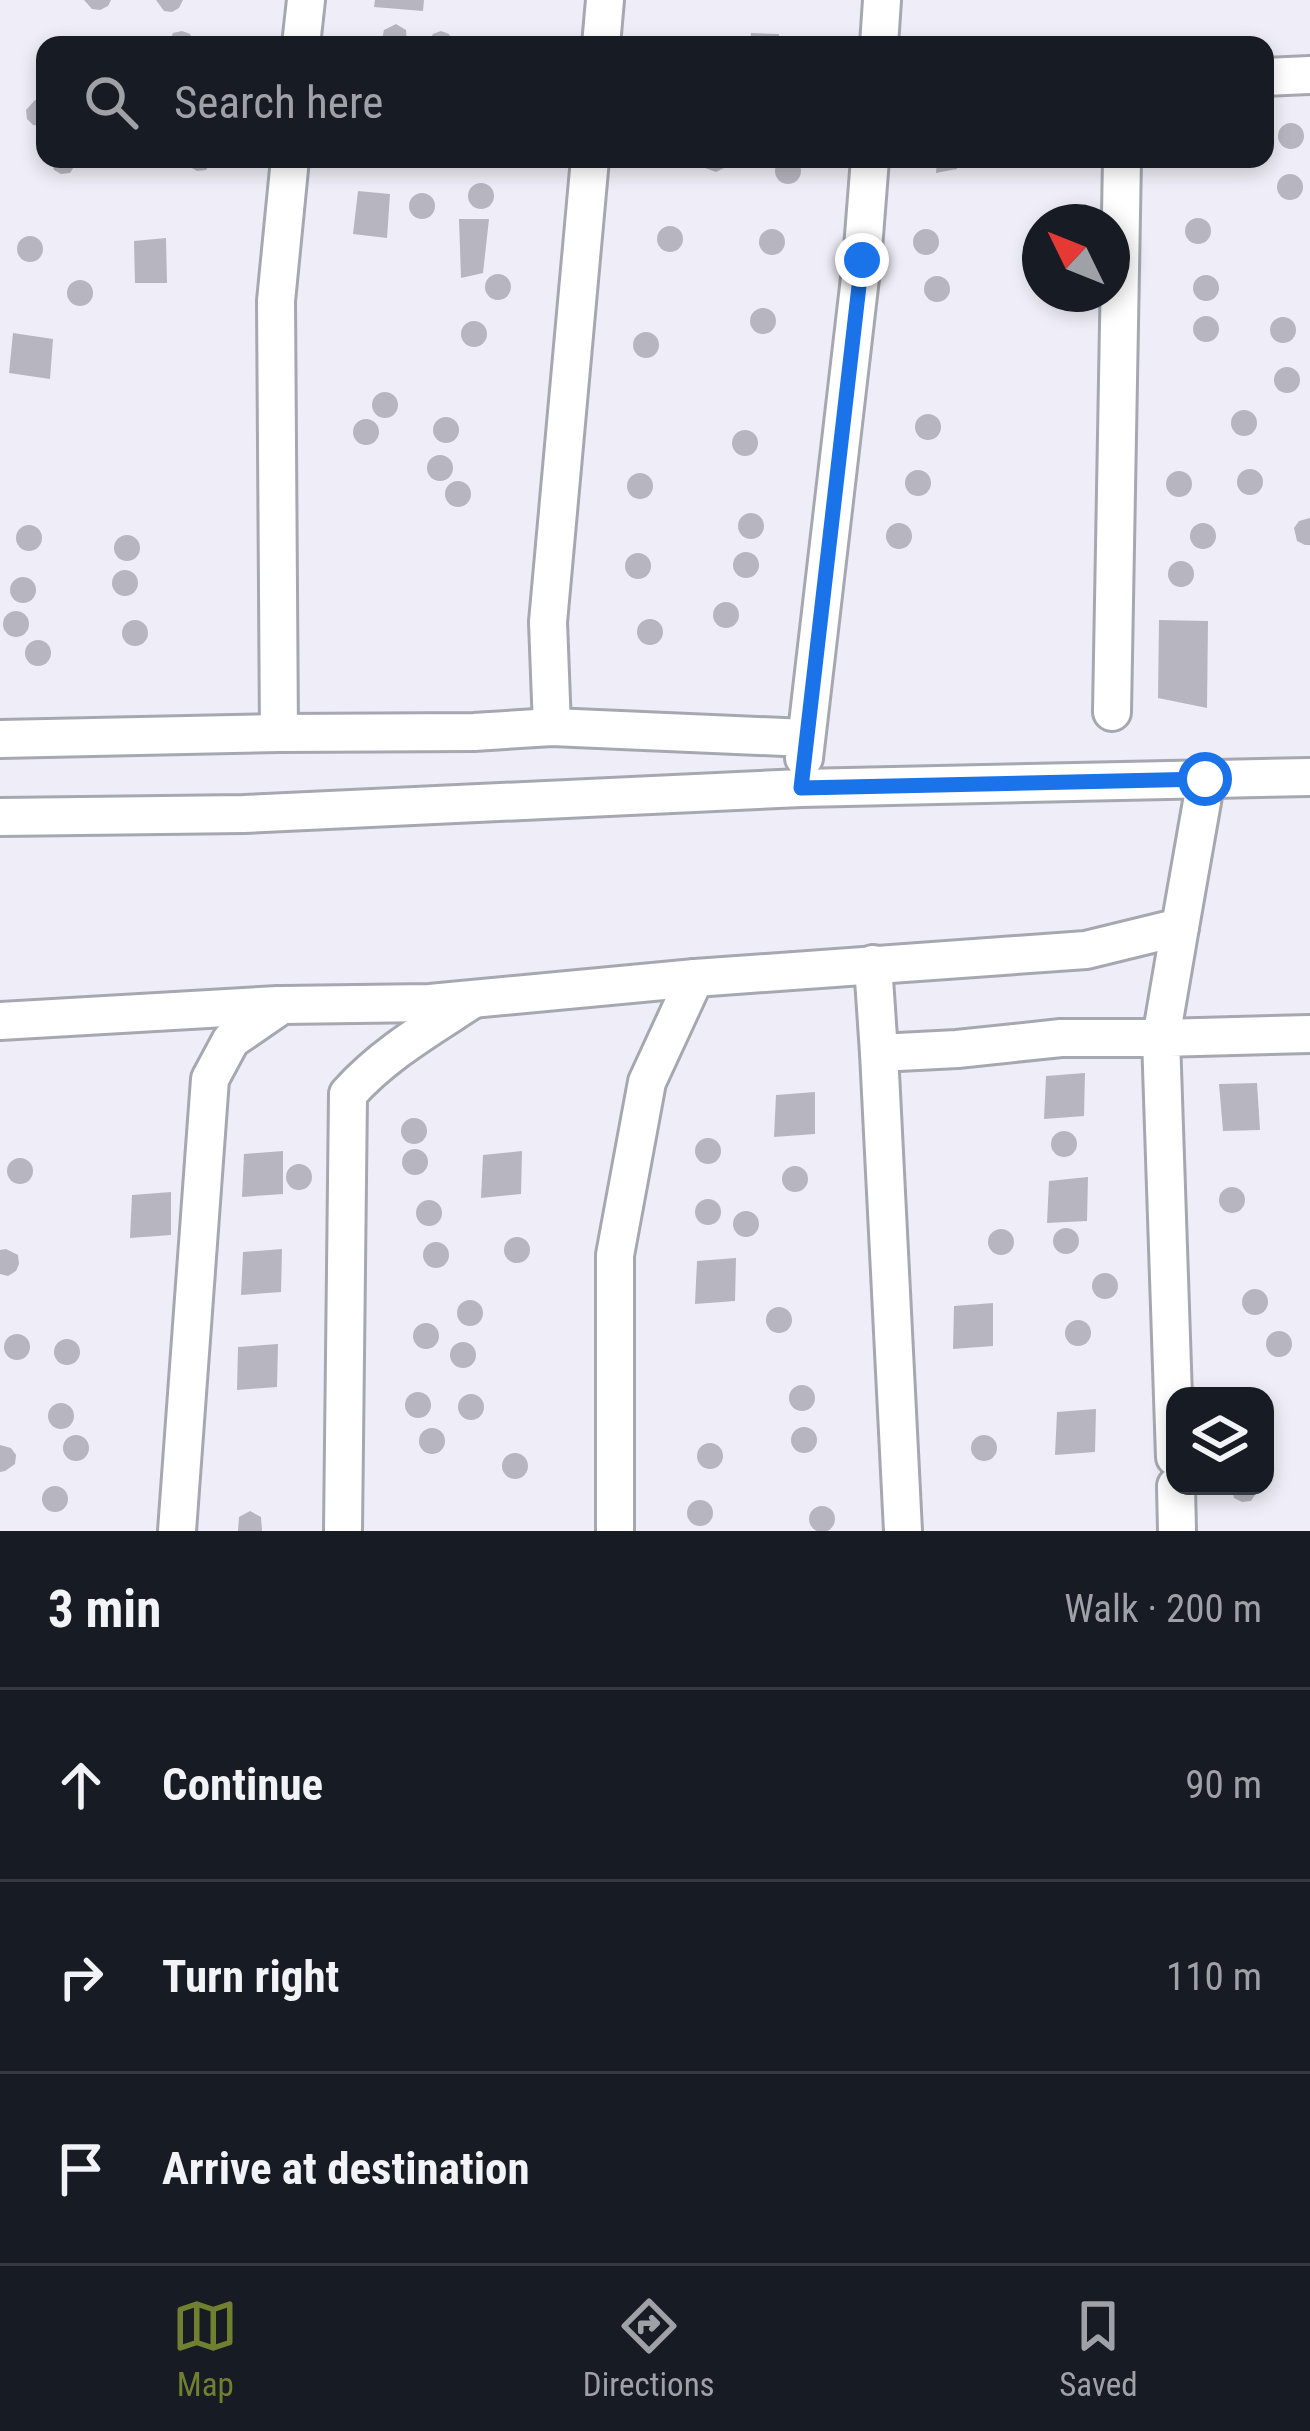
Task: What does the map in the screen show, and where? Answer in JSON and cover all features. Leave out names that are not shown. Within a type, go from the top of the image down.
[{"type":"street","points":[[302,36],[306,0]]},
{"type":"street","points":[[602,36],[605,0]]},
{"type":"street","points":[[880,36],[882,0]]},
{"type":"street","points":[[1274,77],[1310,75]]},
{"type":"street","points":[[278,733],[275,301],[289,168]]},
{"type":"street","points":[[552,727],[548,622],[589,168]]},
{"type":"street","points":[[801,788],[869,168]]},
{"type":"street","points":[[1112,712],[1122,168]]},
{"type":"street","points":[[0,740],[552,727],[806,738]]},
{"type":"street","points":[[0,817],[244,814],[801,788],[1310,777]]},
{"type":"street","points":[[1173,1387],[1161,1038],[1205,779]]},
{"type":"street","points":[[0,1021],[282,1005],[430,1004],[695,978],[1086,950],[1180,927]]},
{"type":"street","points":[[873,964],[903,1531]]},
{"type":"street","points":[[615,1531],[615,1255],[647,1082],[695,978]]},
{"type":"street","points":[[343,1531],[348,1094],[399,1047],[473,999]]},
{"type":"street","points":[[178,1531],[210,1079],[231,1040],[282,1005]]},
{"type":"street","points":[[879,1053],[1061,1038],[1310,1034]]},
{"type":"street","points":[[1176,1495],[1178,1531]]},
{"type":"building","points":[[84,0],[111,0],[100,10]]},
{"type":"building","points":[[156,0],[183,0],[172,12],[164,11]]},
{"type":"building","points":[[375,0],[424,0],[423,11],[374,7]]},
{"type":"building","points":[[396,24],[406,36],[383,36]]},
{"type":"building","points":[[36,100],[36,125],[27,119],[26,110]]},
{"type":"building","points":[[1291,123],[1304,136],[1291,149],[1278,136]]},
{"type":"building","points":[[776,168],[800,168],[793,183],[783,183],[776,176]]},
{"type":"building","points":[[1290,174],[1303,187],[1290,200],[1277,187]]},
{"type":"building","points":[[481,183],[494,196],[481,209],[468,196]]},
{"type":"building","points":[[358,191],[390,194],[387,238],[353,234]]},
{"type":"building","points":[[422,193],[435,206],[422,219],[409,206]]},
{"type":"building","points":[[1198,218],[1211,231],[1198,244],[1185,231]]},
{"type":"building","points":[[459,219],[489,219],[483,273],[461,278]]},
{"type":"building","points":[[670,226],[683,239],[670,252],[657,239]]},
{"type":"building","points":[[772,229],[785,242],[772,255],[759,242]]},
{"type":"building","points":[[926,229],[939,242],[926,255],[913,242]]},
{"type":"building","points":[[30,236],[43,249],[30,262],[17,249]]},
{"type":"building","points":[[166,238],[167,283],[135,283],[134,241]]},
{"type":"building","points":[[498,274],[511,287],[498,300],[485,287]]},
{"type":"building","points":[[1206,275],[1219,288],[1206,301],[1193,288]]},
{"type":"building","points":[[937,276],[950,289],[937,302],[924,289]]},
{"type":"building","points":[[80,280],[93,293],[80,306],[67,293]]},
{"type":"building","points":[[763,308],[776,321],[763,334],[750,321]]},
{"type":"building","points":[[1206,316],[1219,329],[1206,342],[1193,329]]},
{"type":"building","points":[[1283,317],[1296,330],[1283,343],[1270,330]]},
{"type":"building","points":[[474,321],[487,334],[474,347],[461,334]]},
{"type":"building","points":[[646,332],[659,345],[646,358],[633,345]]},
{"type":"building","points":[[13,333],[53,339],[50,379],[9,373]]},
{"type":"building","points":[[1287,367],[1300,380],[1287,393],[1274,380]]},
{"type":"building","points":[[385,392],[398,405],[385,418],[372,405]]},
{"type":"building","points":[[1244,410],[1257,423],[1244,436],[1231,423]]},
{"type":"building","points":[[928,414],[941,427],[928,440],[915,427]]},
{"type":"building","points":[[446,417],[459,430],[446,443],[433,430]]},
{"type":"building","points":[[366,419],[379,432],[366,445],[353,432]]},
{"type":"building","points":[[745,430],[758,443],[745,456],[732,443]]},
{"type":"building","points":[[440,455],[453,468],[440,481],[427,468]]},
{"type":"building","points":[[1250,469],[1263,482],[1250,495],[1237,482]]},
{"type":"building","points":[[918,470],[931,483],[918,496],[905,483]]},
{"type":"building","points":[[1179,471],[1192,484],[1179,497],[1166,484]]},
{"type":"building","points":[[640,473],[653,486],[640,499],[627,486]]},
{"type":"building","points":[[458,481],[471,494],[458,507],[445,494]]},
{"type":"building","points":[[751,513],[764,526],[751,539],[738,526]]},
{"type":"building","points":[[1310,518],[1310,545],[1305,545],[1297,541],[1294,528]]},
{"type":"building","points":[[899,523],[912,536],[899,549],[886,536]]},
{"type":"building","points":[[1203,523],[1216,536],[1203,549],[1190,536]]},
{"type":"building","points":[[29,525],[42,538],[29,551],[16,538]]},
{"type":"building","points":[[127,535],[140,548],[127,561],[114,548]]},
{"type":"building","points":[[746,552],[759,565],[746,578],[733,565]]},
{"type":"building","points":[[638,553],[651,566],[638,579],[625,566]]},
{"type":"building","points":[[1181,561],[1194,574],[1181,587],[1168,574]]},
{"type":"building","points":[[125,570],[138,583],[125,596],[112,583]]},
{"type":"building","points":[[23,577],[36,590],[23,603],[10,590]]},
{"type":"building","points":[[726,602],[739,615],[726,628],[713,615]]},
{"type":"building","points":[[16,611],[29,624],[16,637],[3,624]]},
{"type":"building","points":[[650,619],[663,632],[650,645],[637,632]]},
{"type":"building","points":[[135,620],[148,633],[135,646],[122,633]]},
{"type":"building","points":[[1159,620],[1208,621],[1207,708],[1158,698]]},
{"type":"building","points":[[38,640],[51,653],[38,666],[25,653]]},
{"type":"building","points":[[1085,1073],[1084,1116],[1044,1119],[1046,1076]]},
{"type":"building","points":[[1257,1083],[1260,1130],[1223,1131],[1219,1084]]},
{"type":"building","points":[[815,1092],[815,1134],[774,1137],[776,1095]]},
{"type":"building","points":[[414,1118],[427,1131],[414,1144],[401,1131]]},
{"type":"building","points":[[1064,1131],[1077,1144],[1064,1157],[1051,1144]]},
{"type":"building","points":[[708,1138],[721,1151],[708,1164],[695,1151]]},
{"type":"building","points":[[415,1149],[428,1162],[415,1175],[402,1162]]},
{"type":"building","points":[[283,1151],[283,1194],[242,1197],[244,1154]]},
{"type":"building","points":[[522,1151],[521,1194],[481,1198],[483,1155]]},
{"type":"building","points":[[20,1158],[33,1171],[20,1184],[7,1171]]},
{"type":"building","points":[[299,1164],[312,1177],[299,1190],[286,1177]]},
{"type":"building","points":[[795,1166],[808,1179],[795,1192],[782,1179]]},
{"type":"building","points":[[1088,1177],[1087,1221],[1047,1223],[1049,1181]]},
{"type":"building","points":[[1232,1187],[1245,1200],[1232,1213],[1219,1200]]},
{"type":"building","points":[[171,1192],[171,1235],[130,1238],[132,1195]]},
{"type":"building","points":[[708,1199],[721,1212],[708,1225],[695,1212]]},
{"type":"building","points":[[429,1200],[442,1213],[429,1226],[416,1213]]},
{"type":"building","points":[[746,1211],[759,1224],[746,1237],[733,1224]]},
{"type":"building","points":[[1066,1228],[1079,1241],[1066,1254],[1053,1241]]},
{"type":"building","points":[[1001,1229],[1014,1242],[1001,1255],[988,1242]]},
{"type":"building","points":[[517,1237],[530,1250],[517,1263],[504,1250]]},
{"type":"building","points":[[436,1242],[449,1255],[436,1268],[423,1255]]},
{"type":"building","points":[[282,1249],[281,1292],[241,1295],[243,1252]]},
{"type":"building","points":[[0,1250],[18,1255],[19,1264],[8,1276],[0,1274]]},
{"type":"building","points":[[736,1258],[735,1301],[695,1304],[697,1261]]},
{"type":"building","points":[[1105,1273],[1118,1286],[1105,1299],[1092,1286]]},
{"type":"building","points":[[1255,1289],[1268,1302],[1255,1315],[1242,1302]]},
{"type":"building","points":[[470,1300],[483,1313],[470,1326],[457,1313]]},
{"type":"building","points":[[993,1303],[993,1346],[953,1349],[954,1306]]},
{"type":"building","points":[[779,1307],[792,1320],[779,1333],[766,1320]]},
{"type":"building","points":[[1078,1320],[1091,1333],[1078,1346],[1065,1333]]},
{"type":"building","points":[[426,1323],[439,1336],[426,1349],[413,1336]]},
{"type":"building","points":[[1279,1331],[1292,1344],[1279,1357],[1266,1344]]},
{"type":"building","points":[[17,1334],[30,1347],[17,1360],[4,1347]]},
{"type":"building","points":[[67,1339],[80,1352],[67,1365],[54,1352]]},
{"type":"building","points":[[463,1342],[473,1345],[473,1365],[463,1368],[453,1365],[450,1355],[453,1345]]},
{"type":"building","points":[[278,1344],[277,1387],[237,1390],[238,1347]]},
{"type":"building","points":[[802,1385],[815,1398],[802,1411],[789,1398]]},
{"type":"building","points":[[418,1392],[431,1405],[418,1418],[405,1405]]},
{"type":"building","points":[[471,1394],[484,1407],[471,1420],[458,1407]]},
{"type":"building","points":[[61,1403],[74,1416],[61,1429],[48,1416]]},
{"type":"building","points":[[1096,1409],[1095,1452],[1055,1455],[1057,1412]]},
{"type":"building","points":[[804,1427],[817,1440],[804,1453],[791,1440]]},
{"type":"building","points":[[432,1428],[445,1441],[432,1454],[419,1441]]},
{"type":"building","points":[[76,1435],[89,1448],[76,1461],[63,1448]]},
{"type":"building","points":[[984,1435],[997,1448],[984,1461],[971,1448]]},
{"type":"building","points":[[710,1443],[723,1456],[710,1469],[697,1456]]},
{"type":"building","points":[[0,1445],[16,1455],[15,1464],[0,1472]]},
{"type":"building","points":[[515,1453],[528,1466],[515,1479],[502,1466]]},
{"type":"building","points":[[55,1486],[68,1499],[55,1512],[42,1499]]},
{"type":"building","points":[[1233,1495],[1255,1495],[1251,1501]]},
{"type":"building","points":[[700,1500],[713,1513],[700,1526],[687,1513]]},
{"type":"building","points":[[817,1507],[827,1507],[834,1514],[834,1524],[827,1531],[817,1531],[810,1524],[810,1514]]},
{"type":"building","points":[[250,1511],[261,1517],[262,1531],[238,1531],[239,1517]]},
{"type":"route","points":[[862,260],[801,788],[1205,779]]}]
